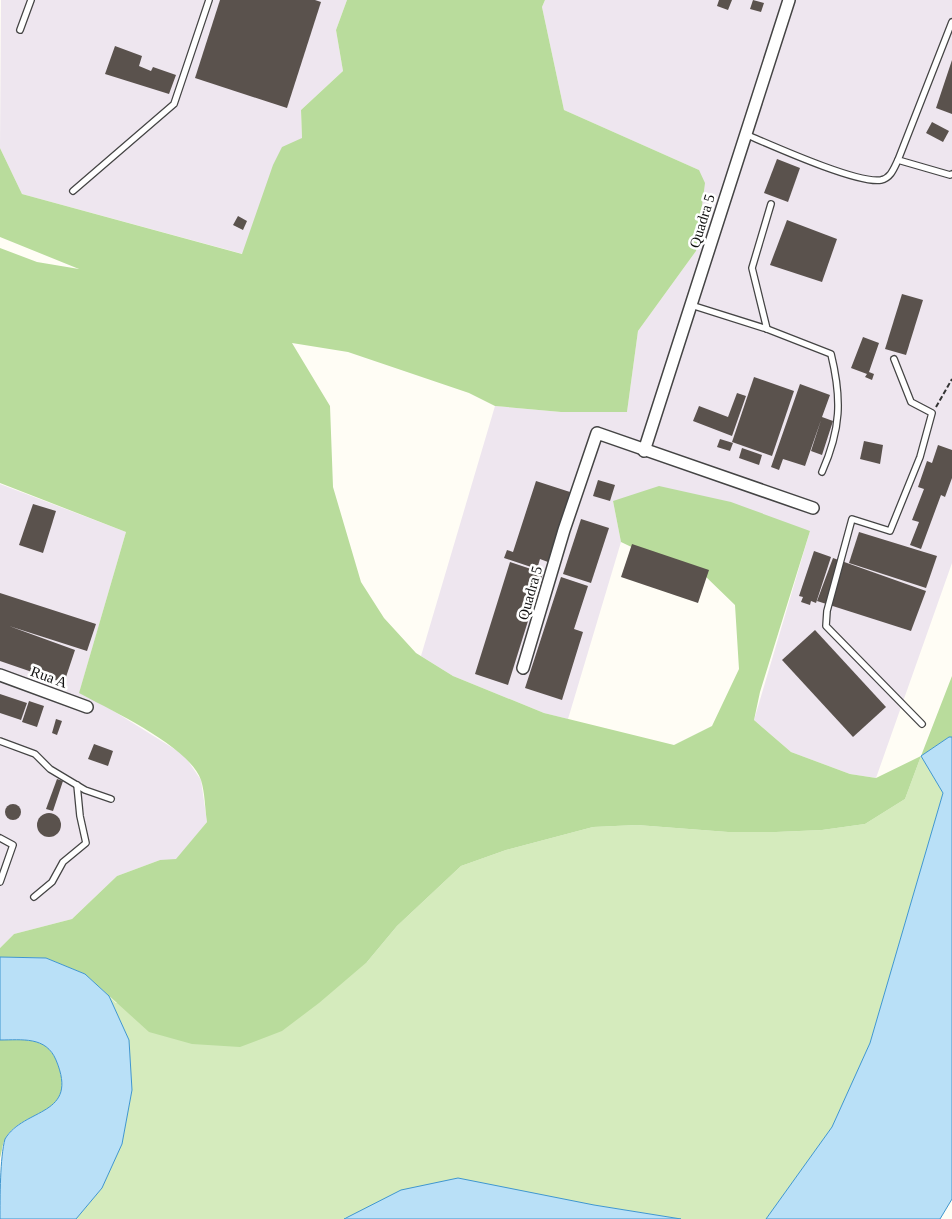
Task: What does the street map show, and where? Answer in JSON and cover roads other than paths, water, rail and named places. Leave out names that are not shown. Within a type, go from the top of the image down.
[{"type":"street","name":"Quadra 5","points":[[644,451],[789,0]]},
{"type":"street","name":"Quadra 5","points":[[523,668],[564,530],[597,433],[644,451],[813,508]]},
{"type":"street","name":"Rua A","points":[[0,675],[87,707]]},
{"type":"lane","points":[[20,30],[31,0]]},
{"type":"lane","points":[[73,191],[174,104],[209,0]]},
{"type":"lane","points":[[745,134],[842,172],[881,180],[890,176],[952,22]]},
{"type":"lane","points":[[898,160],[952,174]]},
{"type":"lane","points":[[767,329],[752,268],[771,204]]},
{"type":"lane","points":[[691,305],[767,329],[831,354],[838,385],[838,416],[830,455],[822,472]]},
{"type":"lane","points":[[894,359],[911,402],[932,413],[914,472],[890,531],[852,519],[827,611],[826,626],[922,724]]},
{"type":"lane","points":[[0,741],[35,754],[50,769],[77,785],[111,799]]},
{"type":"lane","points":[[34,897],[52,882],[63,862],[86,843],[80,816],[77,785]]},
{"type":"lane","points":[[0,838],[13,845],[0,882]]},
{"type":"water","points":[[949,737],[952,737],[952,1199],[940,1219],[766,1219],[832,1127],[870,1043],[943,793],[921,756]]},
{"type":"water","points":[[0,957],[46,958],[85,974],[109,996],[129,1040],[132,1090],[122,1144],[102,1188],[76,1219],[0,1219],[1,1167],[5,1139],[24,1121],[47,1109],[55,1102],[61,1092],[61,1078],[52,1052],[40,1043],[25,1040],[0,1040]]},
{"type":"water","points":[[458,1178],[594,1205],[681,1219],[344,1219],[401,1190]]}]
